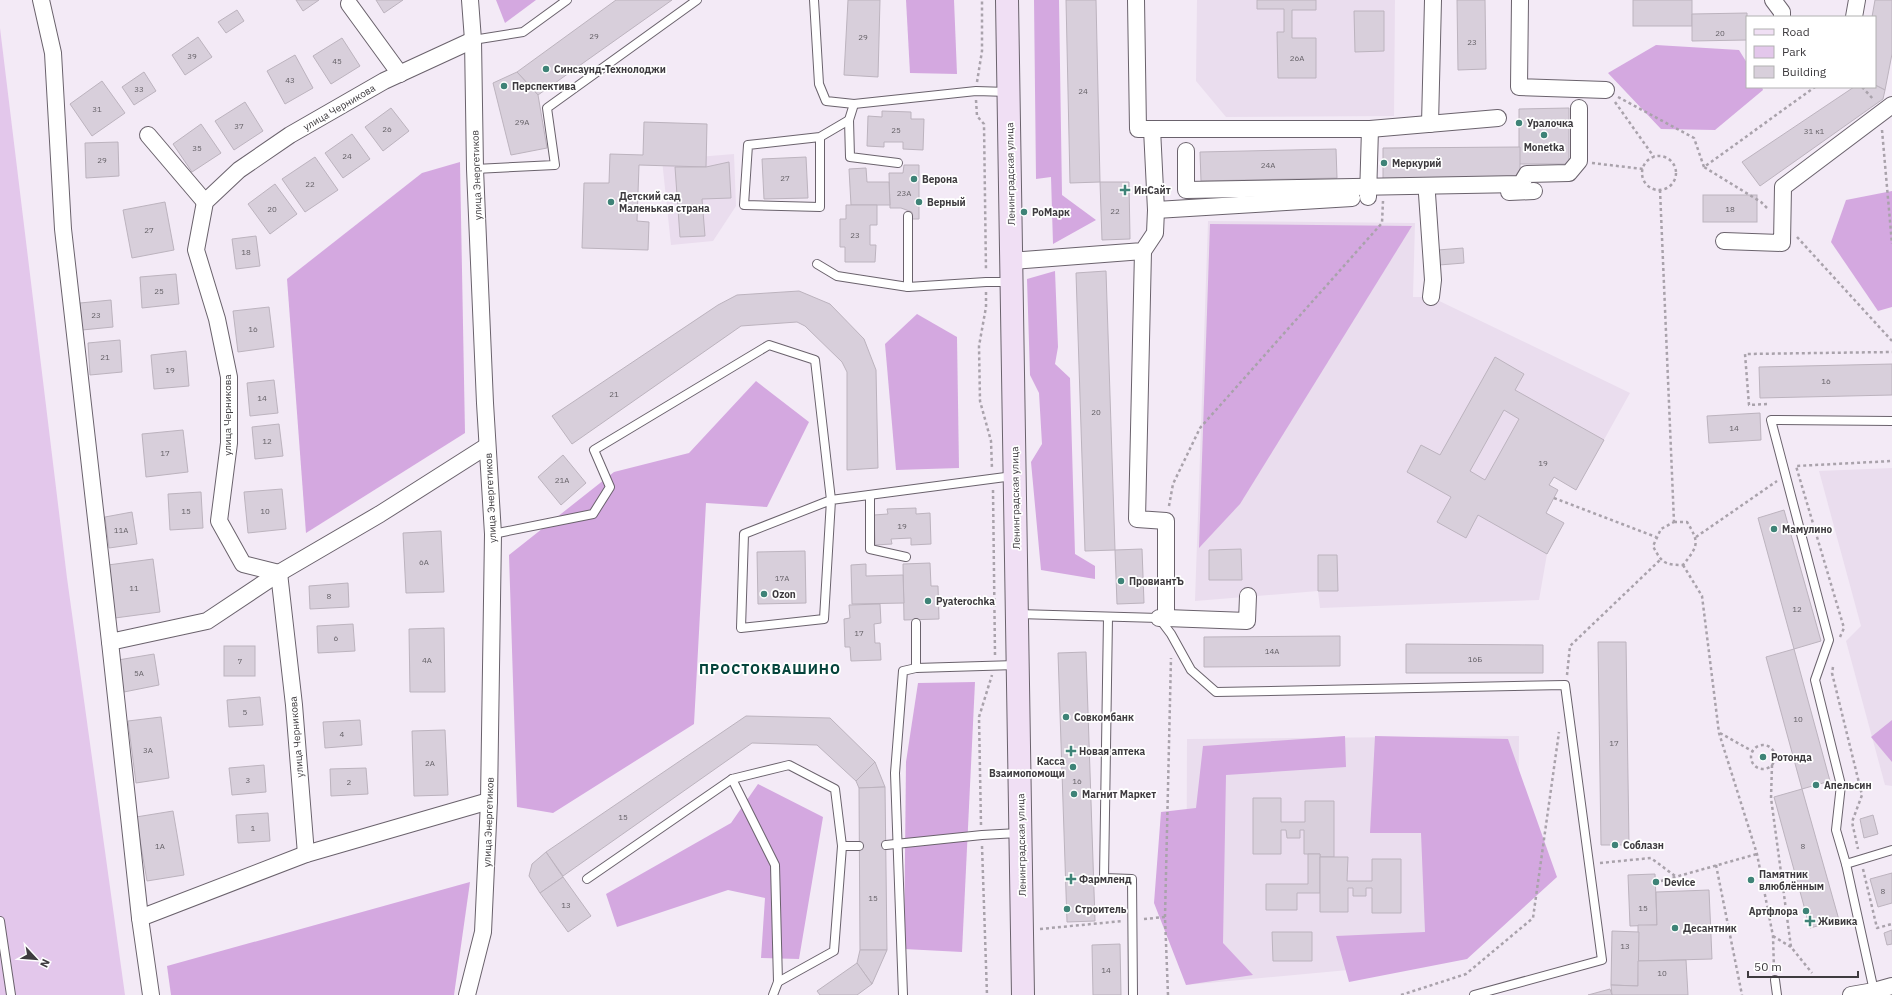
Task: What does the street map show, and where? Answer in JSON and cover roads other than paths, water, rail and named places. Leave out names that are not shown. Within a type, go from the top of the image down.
[{"type":"main road","name":"Ленинградская улица","points":[[1007,0],[1023,995]]},
{"type":"street","points":[[41,0],[53,53],[63,229],[140,918],[151,995]]},
{"type":"street","name":"улица Энергетиков","points":[[467,995],[483,932],[489,801],[493,534],[487,446],[475,169],[473,40],[470,0]]},
{"type":"street","points":[[1136,0],[1138,129],[1370,129],[1498,118]]},
{"type":"street","points":[[1430,124],[1433,0]]},
{"type":"street","points":[[1520,0],[1519,87],[1606,90]]},
{"type":"street","points":[[1773,0],[1782,12],[1782,16]]},
{"type":"street","points":[[1854,16],[1857,0]]},
{"type":"street","points":[[349,4],[400,74]]},
{"type":"street","name":"улица Черникова","points":[[306,854],[294,705],[279,573],[243,564],[219,521],[229,443],[229,378],[217,319],[196,250],[205,202],[239,170],[290,135],[400,74],[473,40]]},
{"type":"street","points":[[1156,210],[1373,193],[1521,184],[1527,174],[1569,173],[1579,161],[1579,108]]},
{"type":"street","points":[[1724,241],[1782,243],[1783,187],[1886,109]]},
{"type":"street","points":[[1152,129],[1156,210],[1155,233],[1143,251],[1138,519],[1166,521],[1162,618],[1248,621],[1248,596]]},
{"type":"street","points":[[1370,129],[1373,193]]},
{"type":"street","points":[[148,135],[205,202]]},
{"type":"street","points":[[1186,151],[1186,190],[1427,194],[1534,191]]},
{"type":"street","points":[[1427,194],[1433,280],[1431,297]]},
{"type":"street","points":[[1011,261],[1143,251]]},
{"type":"street","points":[[110,642],[207,621],[279,573],[380,514],[487,446]]},
{"type":"street","points":[[140,918],[306,854],[489,801]]},
{"type":"street","points":[[1852,995],[1892,986]]},
{"type":"lane","points":[[473,40],[524,32],[568,0]]},
{"type":"lane","points":[[475,169],[555,165],[546,108],[697,0]]},
{"type":"lane","points":[[814,0],[819,84],[826,101],[854,104],[976,91],[1009,92]]},
{"type":"lane","points":[[854,104],[849,120],[850,157],[898,163]]},
{"type":"lane","points":[[820,137],[820,207],[744,205],[748,145],[820,137],[849,120]]},
{"type":"lane","points":[[908,216],[908,287]]},
{"type":"lane","points":[[817,264],[837,276],[908,287],[986,282],[1012,282]]},
{"type":"lane","points":[[493,534],[593,514],[610,486],[594,450],[769,345],[815,360],[831,500],[824,618],[741,628],[744,534],[831,500],[1015,476]]},
{"type":"lane","points":[[1874,991],[1846,864],[1836,830],[1841,785],[1815,680],[1829,640],[1771,420],[1892,421]]},
{"type":"lane","points":[[870,495],[870,549],[906,557]]},
{"type":"lane","points":[[1017,614],[1162,618],[1191,670],[1216,692],[1566,685],[1602,960],[1474,995]]},
{"type":"lane","points":[[1108,617],[1104,878],[1132,879],[1133,995]]},
{"type":"lane","points":[[916,623],[916,668]]},
{"type":"lane","points":[[903,995],[895,773],[903,671],[916,668],[1018,665]]},
{"type":"lane","points":[[587,879],[732,779],[789,765],[835,790],[842,846],[834,951],[778,982]]},
{"type":"lane","points":[[732,779],[775,865],[778,982],[774,995]]},
{"type":"lane","points":[[886,845],[982,835],[1021,833]]},
{"type":"lane","points":[[842,846],[859,846]]},
{"type":"lane","points":[[1846,864],[1892,850]]},
{"type":"lane","points":[[0,921],[11,995]]},
{"type":"lane","points":[[1775,980],[1777,995]]},
{"type":"place","name":"Синсаунд-Технолоджи","points":[[546,69]]},
{"type":"place","name":"Перспектива","points":[[504,86]]},
{"type":"place","name":"Уралочка","points":[[1519,123]]},
{"type":"place","name":"Monetka","points":[[1544,135]]},
{"type":"place","name":"Меркурий","points":[[1384,163]]},
{"type":"place","name":"Верона","points":[[914,179]]},
{"type":"place","name":"ИнСайт","points":[[1125,190]]},
{"type":"place","name":"Детский сад Маленькая страна","points":[[611,202]]},
{"type":"place","name":"Верный","points":[[919,202]]},
{"type":"place","name":"РоМарк","points":[[1024,212]]},
{"type":"place","name":"Мамулино","points":[[1774,529]]},
{"type":"place","name":"ПровиантЪ","points":[[1121,581]]},
{"type":"place","name":"Ozon","points":[[764,594]]},
{"type":"place","name":"Pyaterochka","points":[[928,601]]},
{"type":"place","name":"Совкомбанк","points":[[1066,717]]},
{"type":"place","name":"Новая аптека","points":[[1071,751]]},
{"type":"place","name":"Ротонда","points":[[1763,757]]},
{"type":"place","name":"Касса Взаимопомощи","points":[[1073,767]]},
{"type":"place","name":"Апельсин","points":[[1816,785]]},
{"type":"place","name":"Магнит Маркет","points":[[1074,794]]},
{"type":"place","name":"Соблазн","points":[[1615,845]]},
{"type":"place","name":"Фармленд","points":[[1071,879]]},
{"type":"place","name":"Памятник влюблённым","points":[[1751,880]]},
{"type":"place","name":"Device","points":[[1656,882]]},
{"type":"place","name":"Строитель","points":[[1067,909]]},
{"type":"place","name":"Артфлора","points":[[1806,911]]},
{"type":"place","name":"Живика","points":[[1810,921]]},
{"type":"place","name":"Десантник","points":[[1675,928]]},
{"type":"district","name":"ПРОСТОКВАШИНО","points":[[770,669]]}]
